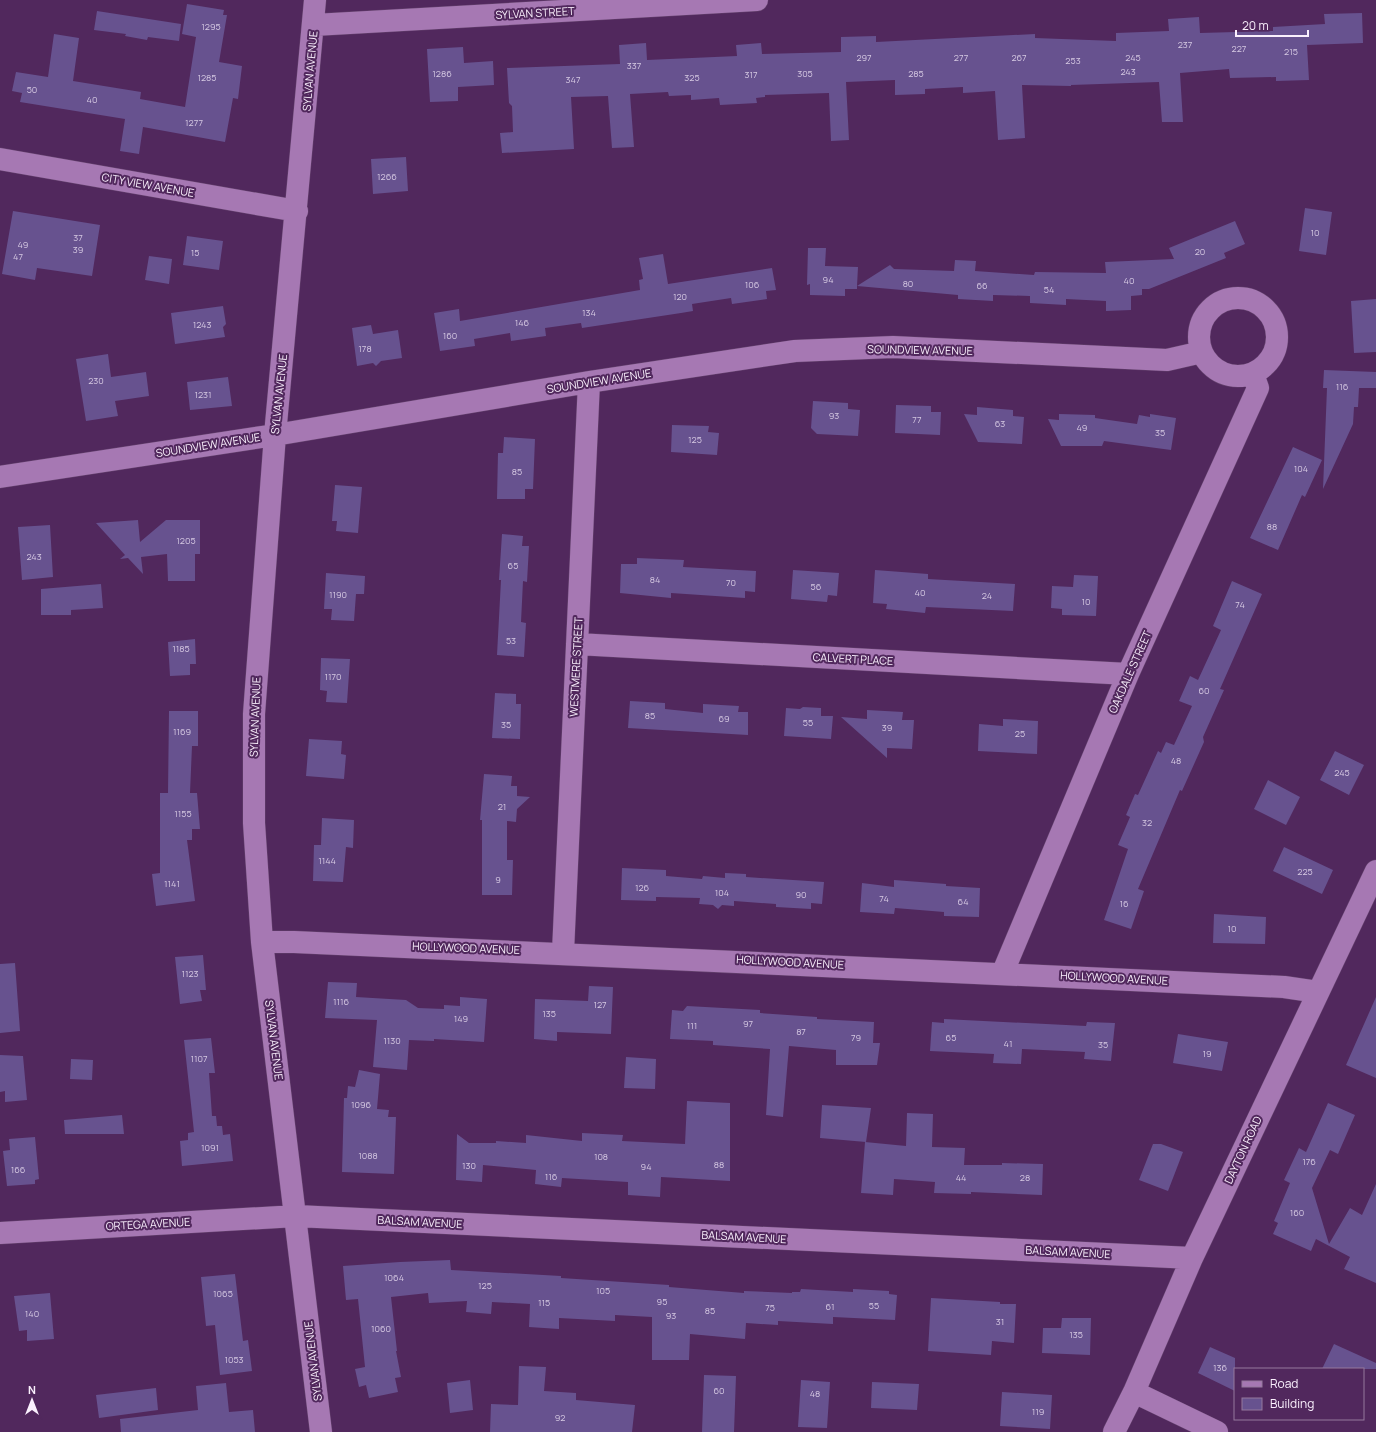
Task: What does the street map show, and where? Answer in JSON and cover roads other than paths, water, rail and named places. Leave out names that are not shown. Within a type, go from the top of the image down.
[{"type":"street","name":"SYLVAN AVENUE","points":[[316,0],[275,434],[254,714],[254,823],[262,942],[321,1432]]},
{"type":"street","name":"SYLVAN STREET","points":[[314,25],[757,0]]},
{"type":"street","name":"CITY VIEW AVENUE","points":[[0,159],[297,211]]},
{"type":"street","points":[[1238,297],[1251,299],[1262,305],[1271,314],[1276,325],[1278,336],[1277,348],[1272,359],[1264,368],[1253,374],[1241,377],[1229,376],[1218,371],[1208,363],[1202,352],[1198,339],[1200,327],[1205,315],[1214,306],[1225,300],[1238,297]]},
{"type":"street","name":"SOUNDVIEW AVENUE","points":[[0,477],[275,434],[590,382],[795,352],[893,347],[1167,360],[1202,352]]},
{"type":"street","name":"OAKDALE STREET","points":[[1003,972],[1128,674],[1258,388],[1253,374]]},
{"type":"street","name":"WESTMERE STREET","points":[[562,952],[590,382]]},
{"type":"street","name":"CALVERT PLACE","points":[[577,644],[1128,674]]},
{"type":"street","name":"DAYTON ROAD","points":[[1114,1432],[1134,1392],[1192,1258],[1376,871]]},
{"type":"street","name":"HOLLYWOOD AVENUE","points":[[262,942],[310,942],[562,952],[1003,972],[1284,987],[1318,992]]},
{"type":"street","name":"ORTEGA AVENUE","points":[[0,1233],[296,1216]]},
{"type":"street","name":"BALSAM AVENUE","points":[[296,1216],[1192,1258]]},
{"type":"street","points":[[1134,1392],[1217,1432]]}]
